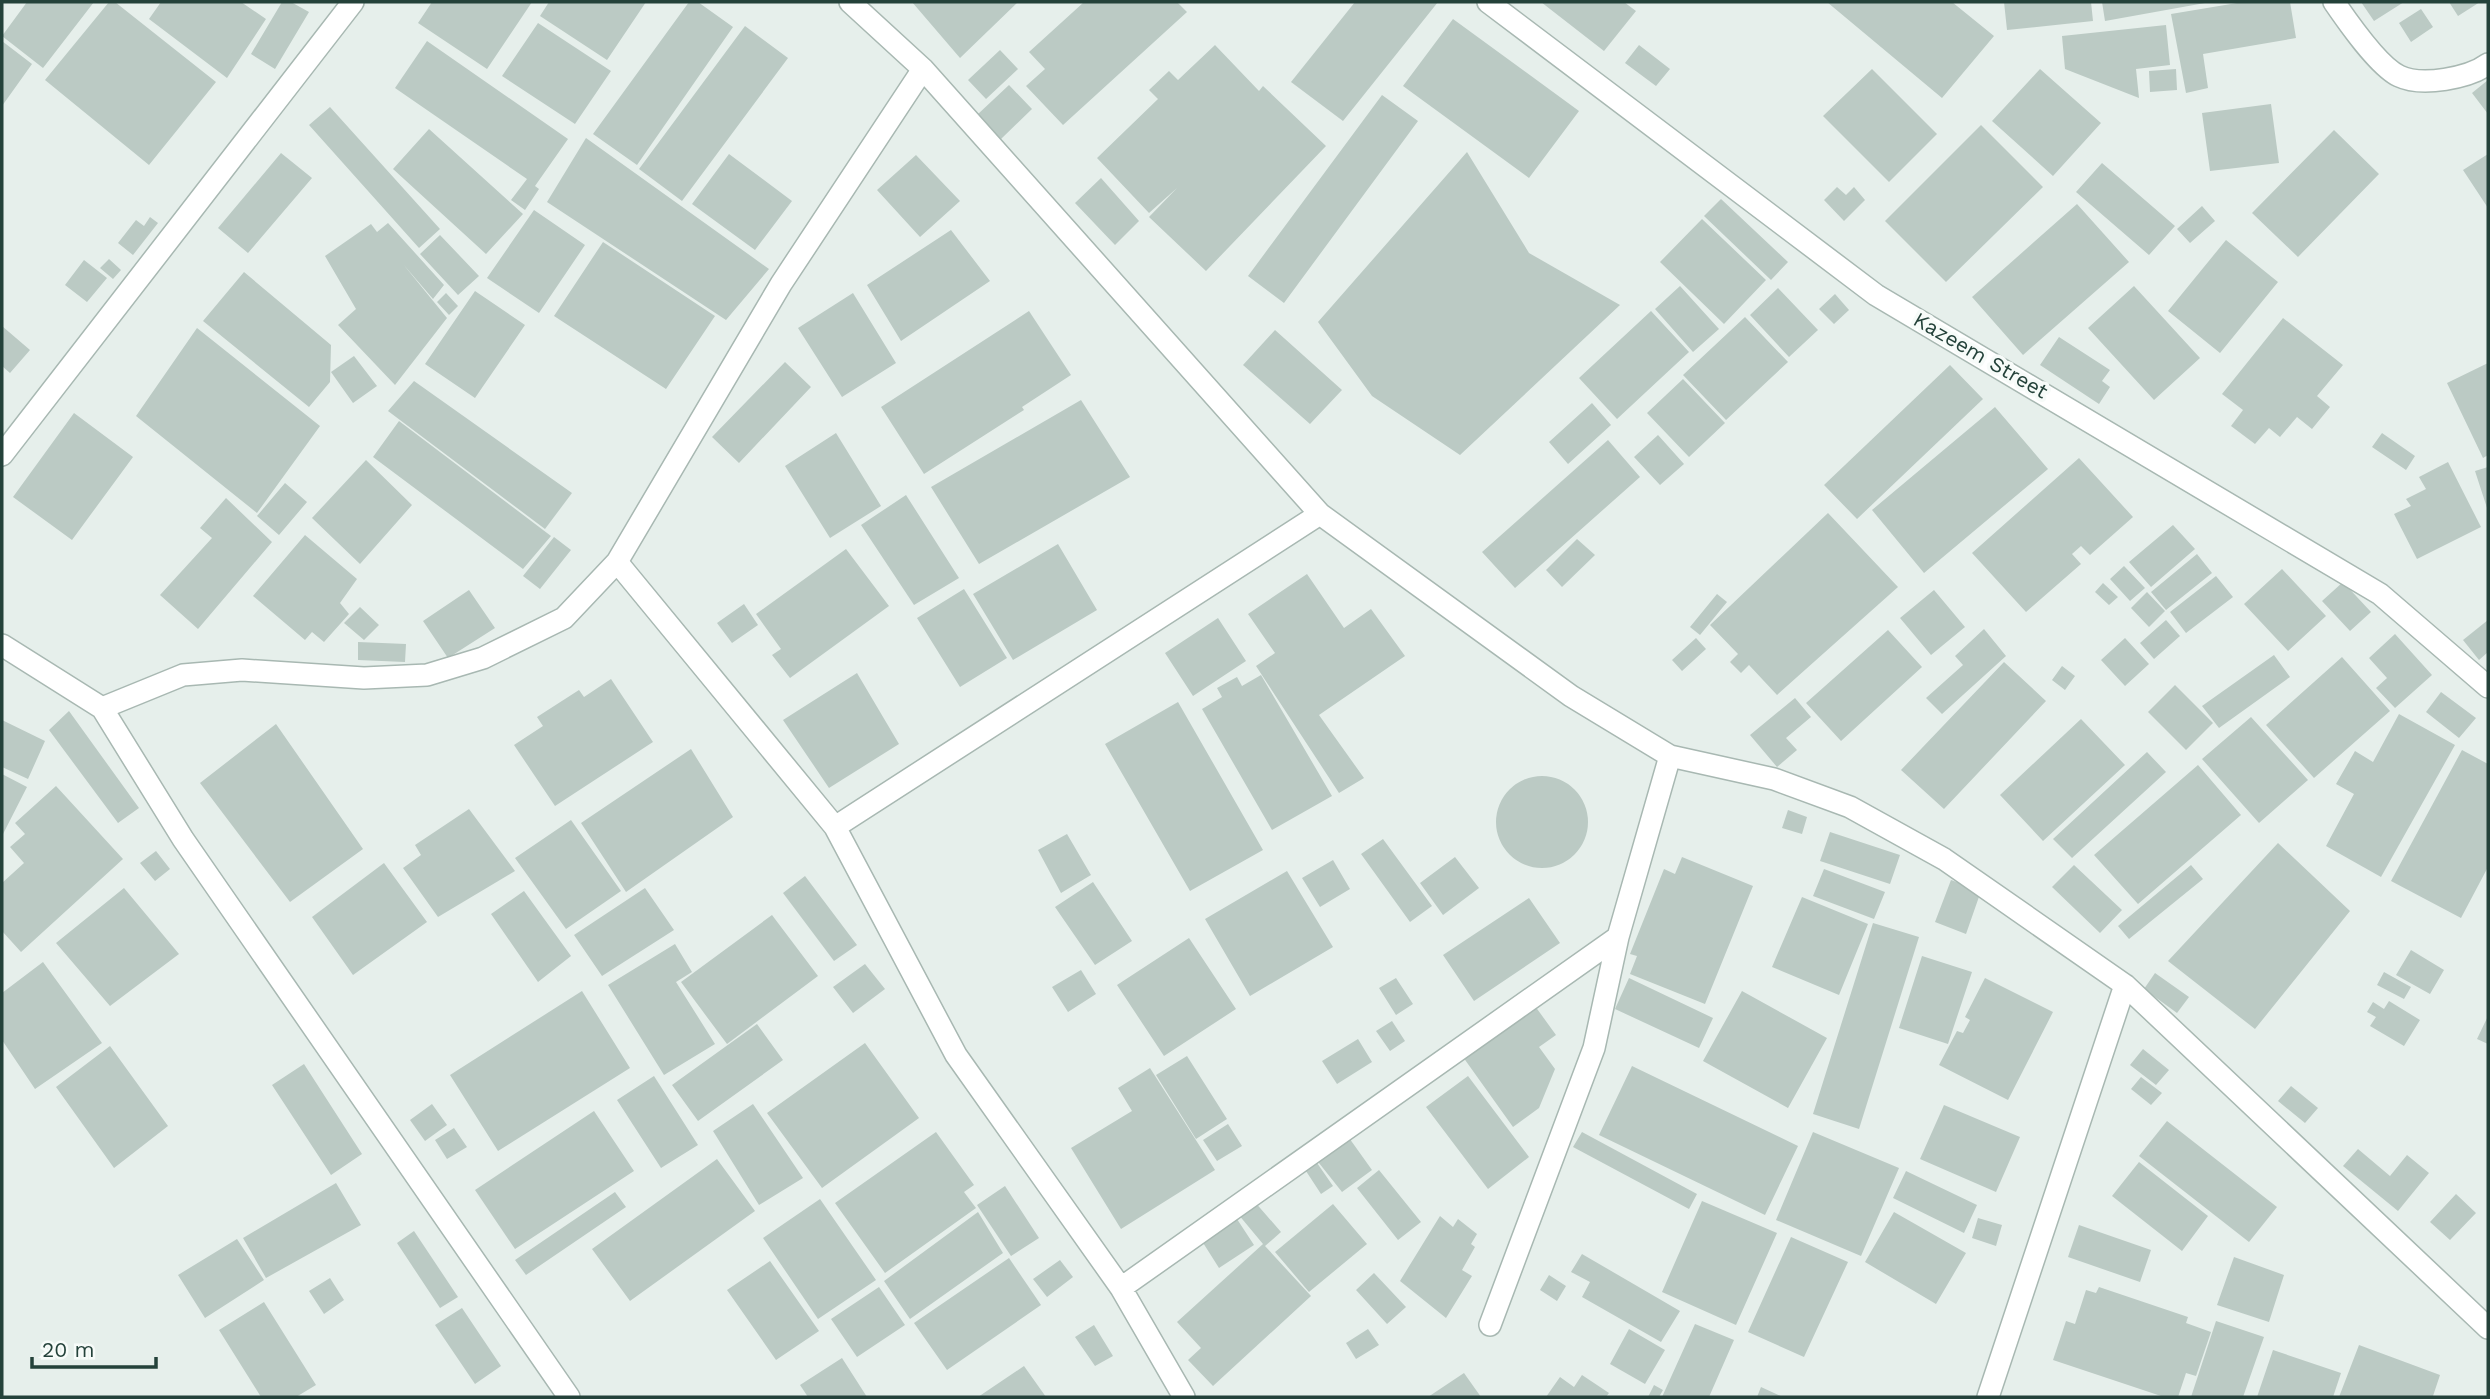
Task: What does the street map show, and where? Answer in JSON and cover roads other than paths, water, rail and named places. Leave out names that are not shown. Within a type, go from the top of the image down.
[{"type":"street","points":[[2,455],[353,2]]},
{"type":"street","points":[[850,2],[923,69],[1320,514],[1570,696],[1670,756],[1773,779],[1850,807],[1944,859],[2125,985],[2488,1328]]},
{"type":"street","name":"Kazeem Street","points":[[1488,2],[1876,295],[2380,594],[2488,687]]},
{"type":"street","points":[[2334,2],[2357,36],[2399,76],[2438,82],[2479,71],[2488,64]]},
{"type":"street","points":[[102,708],[183,675],[242,670],[364,678],[427,675],[483,658],[564,618],[617,562],[781,284],[923,69]]},
{"type":"street","points":[[835,827],[1320,514]]},
{"type":"street","points":[[617,562],[835,827],[956,1055],[1121,1288],[1184,1397]]},
{"type":"street","points":[[2,645],[102,708],[183,839],[569,1397]]},
{"type":"street","points":[[1490,1325],[1594,1048],[1618,937],[1670,756]]},
{"type":"street","points":[[1121,1288],[1618,937]]},
{"type":"street","points":[[1988,1397],[2125,985]]}]
